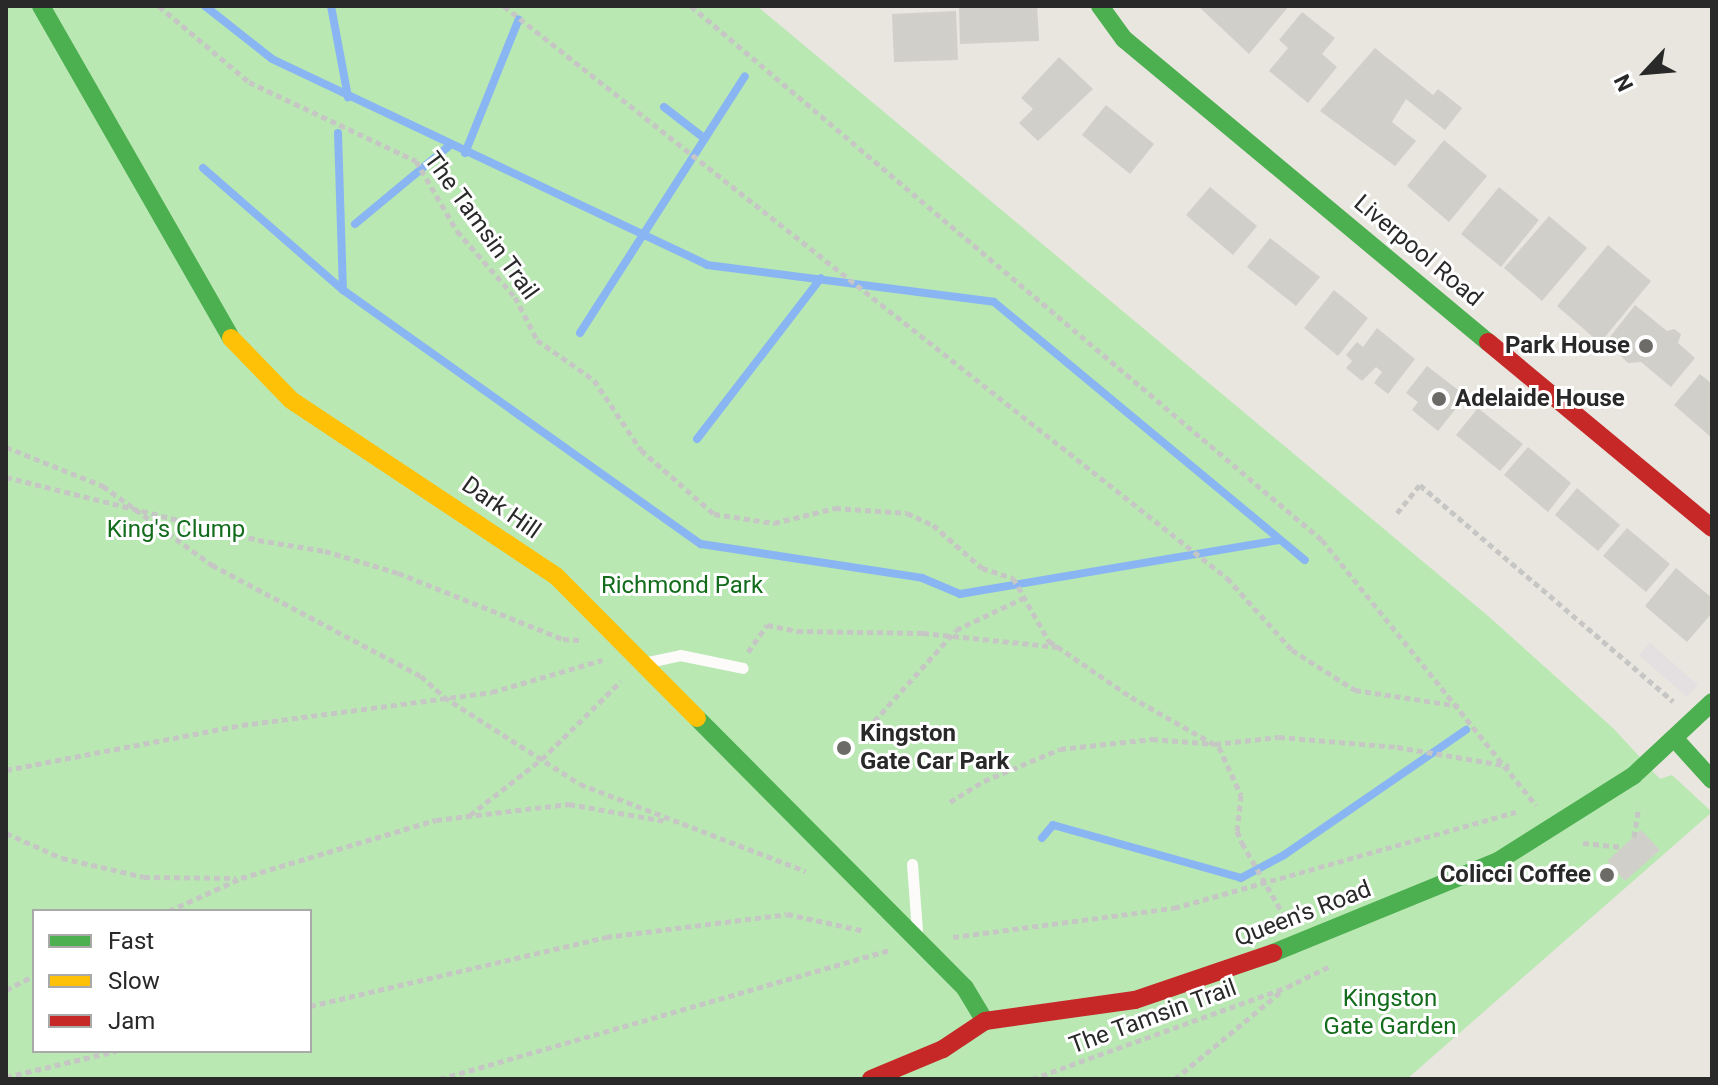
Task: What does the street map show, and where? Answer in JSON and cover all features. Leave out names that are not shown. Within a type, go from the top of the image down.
[{"type":"street","name":"Dark Hill","points":[[41,6],[234,344],[291,400],[556,576],[639,664],[965,988],[985,1021]]},
{"type":"street","name":"Liverpool Road","points":[[1100,6],[1124,39],[1712,528]]},
{"type":"street","name":"Queen's Road","points":[[871,1079],[943,1049],[985,1021],[1135,1000],[1301,943],[1498,861],[1570,820],[1647,764],[1712,702]]},
{"type":"street","points":[[1675,739],[1712,780]]},
{"type":"lane","points":[[639,664],[680,655],[743,668]]},
{"type":"lane","points":[[912,864],[916,942]]},
{"type":"path","name":"The Tamsin Trail","points":[[159,6],[249,82],[416,161],[430,178],[457,231],[515,297],[537,340],[594,380],[641,450],[714,514],[774,523],[835,508],[907,513],[933,525],[982,568],[1013,578],[1022,596],[1059,647],[1131,697],[1215,744],[1237,779],[1242,813],[1237,831],[1260,876]]},
{"type":"path","points":[[504,6],[1227,578],[1292,650],[1355,690],[1459,706]]},
{"type":"path","points":[[440,1079],[916,942],[1174,908],[1536,804],[1510,767],[1459,706],[1421,667],[1322,540],[691,6]]},
{"type":"path","points":[[6,447],[103,486],[212,565],[421,676],[444,697],[580,784],[818,875]]},
{"type":"path","points":[[6,477],[398,573],[563,639],[621,643]]},
{"type":"path","points":[[1397,513],[1420,485],[1695,719]]},
{"type":"path","points":[[861,736],[951,636],[1022,596]]},
{"type":"path","points":[[743,668],[750,647],[767,625],[797,631],[951,636],[1059,647]]},
{"type":"path","points":[[6,770],[242,725],[492,692],[598,664],[621,643]]},
{"type":"path","points":[[468,816],[542,759],[639,664]]},
{"type":"path","points":[[950,802],[984,781],[1060,749],[1152,739],[1215,744],[1279,737],[1397,747],[1510,767]]},
{"type":"path","points":[[1634,837],[1638,796]]},
{"type":"path","points":[[173,909],[241,878],[436,820],[569,804],[678,823]]},
{"type":"path","points":[[6,833],[62,858],[144,877],[241,878]]},
{"type":"path","points":[[312,1006],[606,937],[787,914],[873,933]]},
{"type":"path","name":"The Tamsin Trail","points":[[1032,1079],[1287,987],[1314,974]]},
{"type":"path","points":[[6,990],[32,977]]},
{"type":"path","name":"The Tamsin Trail","points":[[1175,1079],[1287,987]]},
{"type":"path","points":[[6,1077],[108,1053]]},
{"type":"shaded area","points":[[1650,643],[1698,685],[1687,697],[1639,655]]},
{"type":"green space","name":"Richmond Park","points":[[6,6],[757,6],[1487,615],[1614,729],[1660,779],[1672,775],[1712,812],[1407,1079],[6,1079]]},
{"type":"building","points":[[959,6],[1037,6],[1039,41],[960,44]]},
{"type":"building","points":[[1198,6],[1289,6],[1249,54]]},
{"type":"building","points":[[956,11],[958,60],[894,62],[892,14]]},
{"type":"building","points":[[1302,12],[1335,38],[1322,54],[1337,67],[1308,103],[1269,71],[1288,48],[1279,40]]},
{"type":"building","points":[[1375,48],[1433,95],[1438,89],[1462,108],[1445,130],[1406,99],[1392,122],[1416,141],[1395,166],[1320,111]]},
{"type":"building","points":[[1059,57],[1093,89],[1038,141],[1019,123],[1033,109],[1021,98]]},
{"type":"building","points":[[1106,105],[1154,144],[1130,174],[1082,135]]},
{"type":"building","points":[[1444,140],[1487,176],[1449,222],[1407,186]]},
{"type":"building","points":[[1210,187],[1257,226],[1233,255],[1186,215]]},
{"type":"building","points":[[1499,187],[1539,220],[1501,267],[1461,234]]},
{"type":"building","points":[[1549,216],[1587,248],[1542,301],[1504,268]]},
{"type":"building","points":[[1270,238],[1320,277],[1296,306],[1247,267]]},
{"type":"building","points":[[1608,245],[1651,281],[1600,343],[1557,306]]},
{"type":"building","points":[[1334,290],[1368,318],[1338,356],[1304,328]]},
{"type":"building","name":"Park House","points":[[1635,305],[1667,331],[1674,329],[1681,334],[1678,343],[1695,358],[1671,387],[1641,362],[1628,363],[1606,342]]},
{"type":"building","points":[[1377,328],[1415,359],[1388,394],[1374,383],[1382,372],[1376,367],[1362,381],[1346,368],[1352,361],[1346,355],[1357,342],[1363,347]]},
{"type":"building","name":"Adelaide House","points":[[1427,366],[1466,396],[1438,431],[1412,410],[1418,402],[1406,393]]},
{"type":"building","points":[[1700,374],[1712,384],[1712,438],[1674,405]]},
{"type":"building","points":[[1478,408],[1523,444],[1500,471],[1456,435]]},
{"type":"building","points":[[1528,447],[1571,483],[1548,512],[1504,475]]},
{"type":"building","points":[[1577,488],[1620,525],[1598,551],[1555,515]]},
{"type":"building","points":[[1627,528],[1670,564],[1646,592],[1603,556]]},
{"type":"building","points":[[1676,568],[1712,598],[1712,613],[1687,642],[1645,606]]},
{"type":"building","points":[[1641,830],[1660,850],[1625,881],[1607,861]]},
{"type":"waterway","points":[[205,6],[272,59],[707,265],[994,302],[1305,560]]},
{"type":"waterway","points":[[331,6],[348,97]]},
{"type":"waterway","points":[[465,153],[519,19]]},
{"type":"waterway","points":[[580,333],[745,76]]},
{"type":"waterway","points":[[664,107],[704,138]]},
{"type":"waterway","points":[[338,133],[343,290]]},
{"type":"waterway","points":[[355,224],[449,146]]},
{"type":"waterway","points":[[203,168],[343,290],[701,544],[922,578],[960,594],[1279,540]]},
{"type":"waterway","points":[[697,439],[821,278]]},
{"type":"waterway","points":[[1042,838],[1053,825],[1241,878],[1284,855],[1466,730]]},
{"type":"traffic: fast","points":[[41,6],[231,338]]},
{"type":"traffic: fast","points":[[1100,6],[1124,39],[1488,342]]},
{"type":"traffic: fast","points":[[1273,953],[1498,861],[1633,776],[1712,702]]},
{"type":"traffic: fast","points":[[697,718],[965,988],[985,1021]]},
{"type":"traffic: fast","points":[[1675,739],[1712,780]]},
{"type":"traffic: slow","points":[[231,338],[291,400],[556,576],[697,718]]},
{"type":"traffic: jam","points":[[1488,342],[1712,528]]},
{"type":"traffic: jam","points":[[871,1079],[943,1049],[985,1021],[1135,1000],[1273,953]]},
{"type":"place","name":"Park House","points":[[1646,346]]},
{"type":"place","name":"Adelaide House","points":[[1439,399]]},
{"type":"place","name":"Kingston Gate Car Park","points":[[844,748]]},
{"type":"place","name":"Colicci Coffee","points":[[1607,875]]},
{"type":"park label","name":"King's Clump","points":[[176,530]]},
{"type":"park label","name":"Kingston Gate Garden","points":[[1390,1013]]}]
